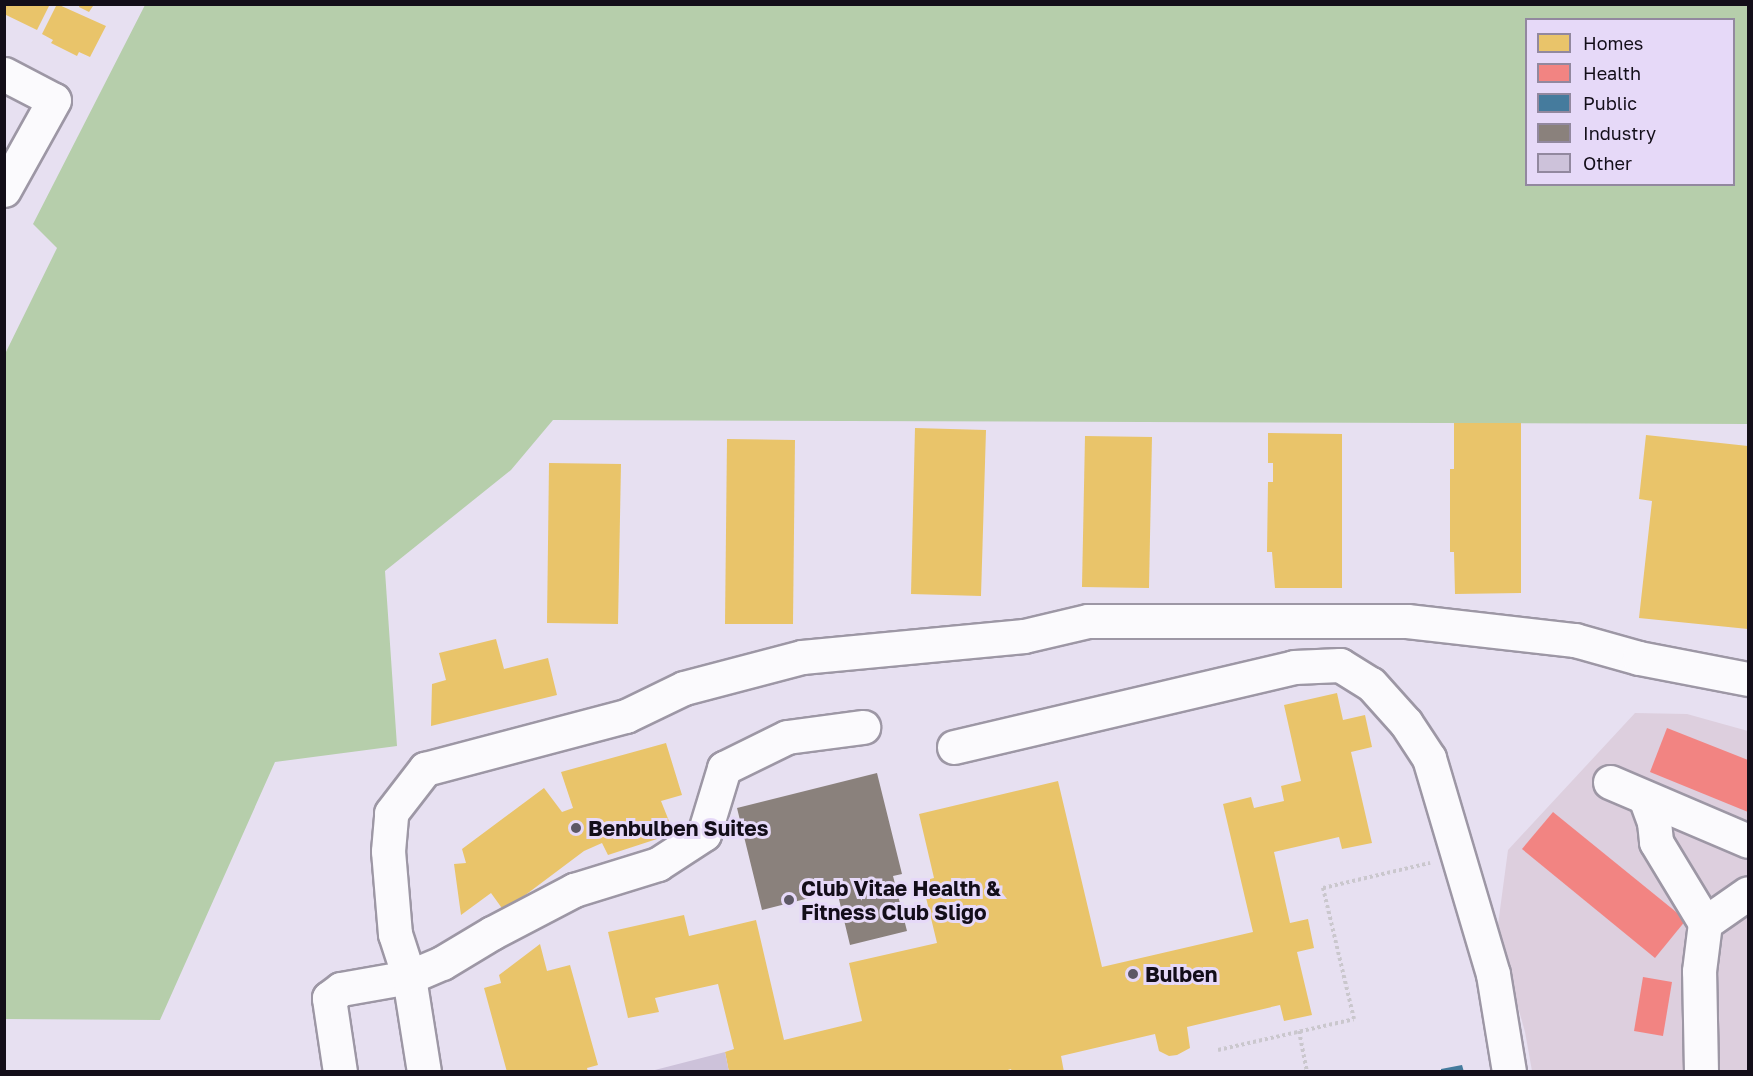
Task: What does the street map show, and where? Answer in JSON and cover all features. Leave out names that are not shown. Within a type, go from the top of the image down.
[{"type":"street","points":[[4,74],[54,100],[4,190]]},
{"type":"street","points":[[424,1071],[409,977],[395,934],[388,851],[391,813],[425,769],[626,716],[684,688],[801,657],[1024,636],[1088,621],[1407,621],[1575,640],[1639,658],[1749,679]]},
{"type":"street","points":[[954,747],[1294,667],[1340,666],[1371,684],[1406,723],[1429,758],[1493,974],[1509,1071]]},
{"type":"street","points":[[340,1071],[329,998],[341,989],[409,977],[442,963],[492,933],[574,890],[658,864],[704,834],[724,768],[787,737],[863,727]]},
{"type":"street","points":[[1610,782],[1646,800],[1706,821],[1749,841]]},
{"type":"street","points":[[1646,800],[1654,822],[1656,842],[1705,923],[1700,971],[1701,1071]]},
{"type":"street","points":[[1705,923],[1749,893]]},
{"type":"path","points":[[1218,1050],[1354,1019],[1323,888],[1459,856]]},
{"type":"path","points":[[1299,1031],[1307,1071]]},
{"type":"shaded area","points":[[1635,713],[1687,714],[1748,731],[1748,1071],[1532,1071],[1525,1032],[1497,932],[1508,850]]},
{"type":"green space","points":[[145,5],[1748,5],[1748,424],[553,420],[511,470],[385,571],[397,746],[275,762],[160,1020],[5,1019],[4,356],[57,248],[33,224]]},
{"type":"building: Homes","points":[[4,4],[50,4],[37,30],[4,14]]},
{"type":"building: Homes","points":[[57,4],[106,26],[90,57],[79,52],[77,56],[51,43],[53,40],[42,34]]},
{"type":"building: Homes","points":[[80,4],[93,6],[89,12],[79,7]]},
{"type":"building: Homes","points":[[1454,423],[1521,423],[1521,593],[1455,594],[1454,552],[1450,552],[1450,469],[1454,469]]},
{"type":"building: Homes","points":[[915,428],[986,430],[981,596],[911,594]]},
{"type":"building: Homes","points":[[1268,433],[1342,434],[1342,588],[1275,588],[1272,552],[1267,552],[1268,482],[1273,482],[1273,463],[1268,463]]},
{"type":"building: Homes","points":[[1646,435],[1748,446],[1748,629],[1639,618],[1652,501],[1639,499]]},
{"type":"building: Homes","points":[[1085,436],[1152,437],[1149,588],[1082,587]]},
{"type":"building: Homes","points":[[727,439],[795,440],[793,624],[725,624]]},
{"type":"building: Homes","points":[[549,463],[621,464],[618,624],[547,623]]},
{"type":"building: Homes","points":[[496,639],[504,669],[548,658],[557,695],[431,726],[432,684],[446,680],[439,653]]},
{"type":"building: Homes","points":[[1337,693],[1343,720],[1365,715],[1372,747],[1351,752],[1372,843],[1342,849],[1339,837],[1274,852],[1290,923],[1308,919],[1314,948],[1297,952],[1312,1015],[1284,1021],[1280,1005],[1187,1027],[1190,1048],[1177,1055],[1169,1056],[1159,1051],[1155,1034],[1061,1056],[1064,1072],[1012,1072],[1011,1069],[1001,1072],[729,1072],[725,1052],[734,1049],[718,984],[655,998],[659,1012],[628,1018],[608,932],[684,915],[689,936],[756,920],[784,1040],[862,1021],[849,963],[937,943],[922,881],[934,878],[919,814],[1058,781],[1102,967],[1253,932],[1223,804],[1251,797],[1254,808],[1284,801],[1281,786],[1301,781],[1284,705]]},
{"type":"building: Homes","name":"Benbulben Suites","points":[[666,743],[682,795],[661,801],[671,826],[654,831],[660,838],[608,855],[602,843],[584,851],[504,911],[491,893],[461,915],[454,864],[466,863],[462,849],[544,788],[562,812],[573,808],[561,772]]},
{"type":"building: Homes","points":[[540,944],[547,971],[570,965],[598,1065],[587,1068],[588,1072],[507,1072],[484,988],[501,983],[499,975]]},
{"type":"building: Health","points":[[1667,728],[1748,760],[1748,812],[1650,772]]},
{"type":"building: Health","points":[[1553,812],[1686,920],[1655,958],[1522,849]]},
{"type":"building: Health","points":[[1643,977],[1672,982],[1663,1036],[1634,1031]]},
{"type":"building: Public","points":[[1462,1065],[1464,1072],[1441,1072],[1441,1069]]},
{"type":"building: Industry","points":[[877,773],[902,874],[893,876],[907,931],[850,945],[837,891],[762,910],[737,808]]},
{"type":"building: Other","points":[[725,1052],[729,1072],[651,1072],[651,1071]]},
{"type":"place","name":"Benbulben Suites","points":[[576,828]]},
{"type":"place","name":"Club Vitae Health & Fitness Club Sligo","points":[[789,900]]},
{"type":"place","name":"Bulben","points":[[1133,974]]}]
